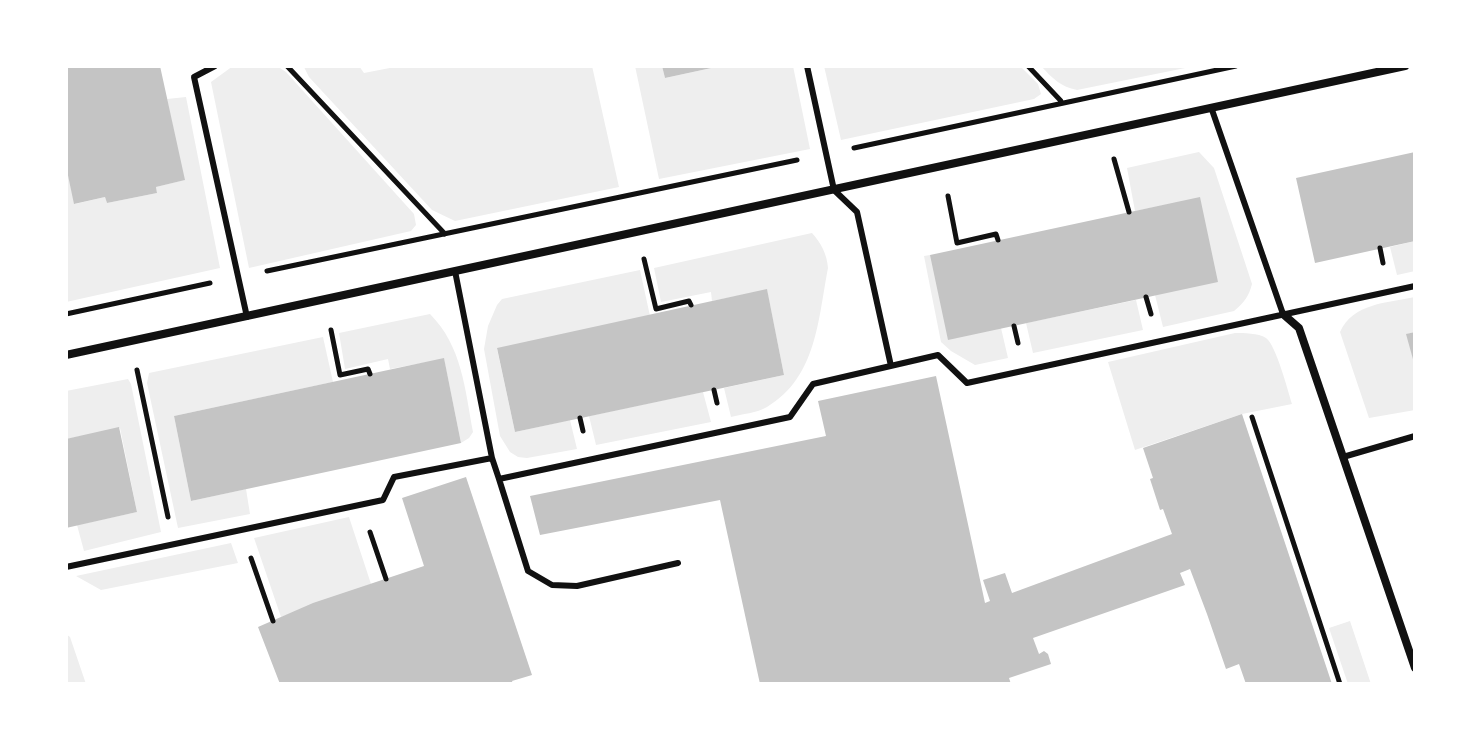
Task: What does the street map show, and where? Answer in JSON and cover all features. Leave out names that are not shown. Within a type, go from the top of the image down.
[{"type":"street","points":[[66,355],[1405,66]]},
{"type":"street","points":[[1283,314],[1299,328],[1415,668]]},
{"type":"lane","points":[[215,66],[194,77],[247,317]]},
{"type":"lane","points":[[807,66],[834,190],[857,212],[891,366]]},
{"type":"lane","points":[[1211,107],[1283,314]]},
{"type":"lane","points":[[455,271],[492,458],[528,571],[552,585],[577,586],[678,563]]},
{"type":"lane","points":[[499,479],[790,417],[813,384],[938,355],[967,383],[1415,286]]},
{"type":"lane","points":[[1343,457],[1415,436]]},
{"type":"lane","points":[[66,567],[383,500],[394,477],[492,458]]},
{"type":"path","points":[[287,66],[445,234]]},
{"type":"path","points":[[1028,66],[1062,102]]},
{"type":"path","points":[[1114,159],[1129,212]]},
{"type":"path","points":[[948,194],[957,243],[996,234],[998,240]]},
{"type":"path","points":[[644,258],[656,309],[689,301],[691,305]]},
{"type":"path","points":[[330,325],[340,375],[368,369],[370,374]]},
{"type":"path","points":[[131,342],[173,545]]},
{"type":"path","points":[[1252,417],[1340,684]]},
{"type":"path","points":[[361,505],[386,579]]},
{"type":"path","points":[[241,531],[273,621]]},
{"type":"shaded area","points":[[233,66],[277,66],[286,72],[414,214],[416,225],[411,231],[249,268],[211,82]]},
{"type":"shaded area","points":[[359,66],[364,73],[400,66],[592,66],[619,187],[455,221],[432,210],[309,77],[304,67]]},
{"type":"shaded area","points":[[635,66],[662,66],[665,78],[721,66],[793,66],[810,149],[659,179]]},
{"type":"shaded area","points":[[824,66],[1020,66],[1038,84],[1041,94],[1034,99],[841,140]]},
{"type":"shaded area","points":[[1041,66],[1195,66],[1077,90],[1057,81]]},
{"type":"shaded area","points":[[186,97],[220,268],[66,302],[66,166],[75,204],[105,197],[107,203],[157,193],[156,187],[184,180],[167,99]]},
{"type":"shaded area","points":[[1199,152],[1214,168],[1252,284],[1246,299],[1234,311],[1163,327],[1155,295],[1200,198],[1135,211],[1127,168]]},
{"type":"shaded area","points":[[812,233],[823,249],[828,268],[806,363],[784,395],[767,407],[731,417],[724,388],[784,375],[767,290],[712,301],[711,292],[661,302],[654,268]]},
{"type":"shaded area","points":[[1415,241],[1415,271],[1397,275],[1390,247]]},
{"type":"shaded area","points":[[930,255],[1001,328],[1008,358],[975,365],[941,342],[924,256]]},
{"type":"shaded area","points":[[640,270],[650,316],[497,349],[515,432],[570,420],[577,449],[527,458],[510,452],[500,436],[484,349],[488,326],[497,305],[502,299]]},
{"type":"shaded area","points":[[1415,297],[1415,332],[1407,334],[1415,367],[1415,410],[1369,418],[1340,332],[1353,315],[1362,310]]},
{"type":"shaded area","points":[[1136,300],[1143,330],[1033,353],[1026,323]]},
{"type":"shaded area","points":[[430,314],[441,326],[456,354],[464,384],[473,432],[461,443],[444,359],[390,369],[388,359],[345,369],[339,333]]},
{"type":"shaded area","points":[[1235,333],[1259,335],[1270,342],[1292,404],[1242,414],[1135,450],[1108,362]]},
{"type":"shaded area","points":[[323,337],[333,382],[174,416],[191,501],[246,489],[250,514],[178,528],[147,383],[149,373]]},
{"type":"shaded area","points":[[128,379],[161,532],[84,551],[77,525],[137,512],[120,428],[67,439],[66,391]]},
{"type":"shaded area","points":[[703,392],[711,422],[596,445],[589,416]]},
{"type":"shaded area","points":[[349,517],[371,584],[281,617],[254,538]]},
{"type":"shaded area","points":[[231,543],[238,563],[101,590],[76,576]]},
{"type":"shaded area","points":[[1350,621],[1371,684],[1348,684],[1329,628]]},
{"type":"shaded area","points":[[66,634],[70,637],[86,684],[66,684]]},
{"type":"building","points":[[66,66],[160,66],[185,180],[156,187],[157,193],[107,203],[105,197],[74,204],[66,166]]},
{"type":"building","points":[[662,66],[715,66],[716,67],[665,78]]},
{"type":"building","points":[[1415,152],[1415,241],[1315,263],[1296,178]]},
{"type":"building","points":[[1200,197],[1218,282],[948,340],[930,255]]},
{"type":"building","points":[[767,289],[784,375],[515,432],[497,348]]},
{"type":"building","points":[[1415,332],[1415,363],[1414,363],[1406,334]]},
{"type":"building","points":[[444,358],[461,443],[191,501],[174,416]]},
{"type":"building","points":[[936,376],[985,603],[990,601],[983,580],[1005,573],[1012,593],[1172,534],[1163,509],[1160,510],[1143,448],[1242,414],[1332,684],[1246,684],[1239,664],[1226,669],[1190,569],[1180,573],[1185,585],[1033,638],[1039,654],[1044,651],[1048,654],[1051,664],[1009,678],[1011,684],[760,684],[720,500],[540,535],[530,496],[826,436],[818,401]]},
{"type":"building","points":[[119,427],[137,512],[66,528],[66,439]]},
{"type":"building","points":[[466,477],[532,675],[512,681],[513,684],[280,684],[258,627],[313,603],[424,566],[402,498]]}]
